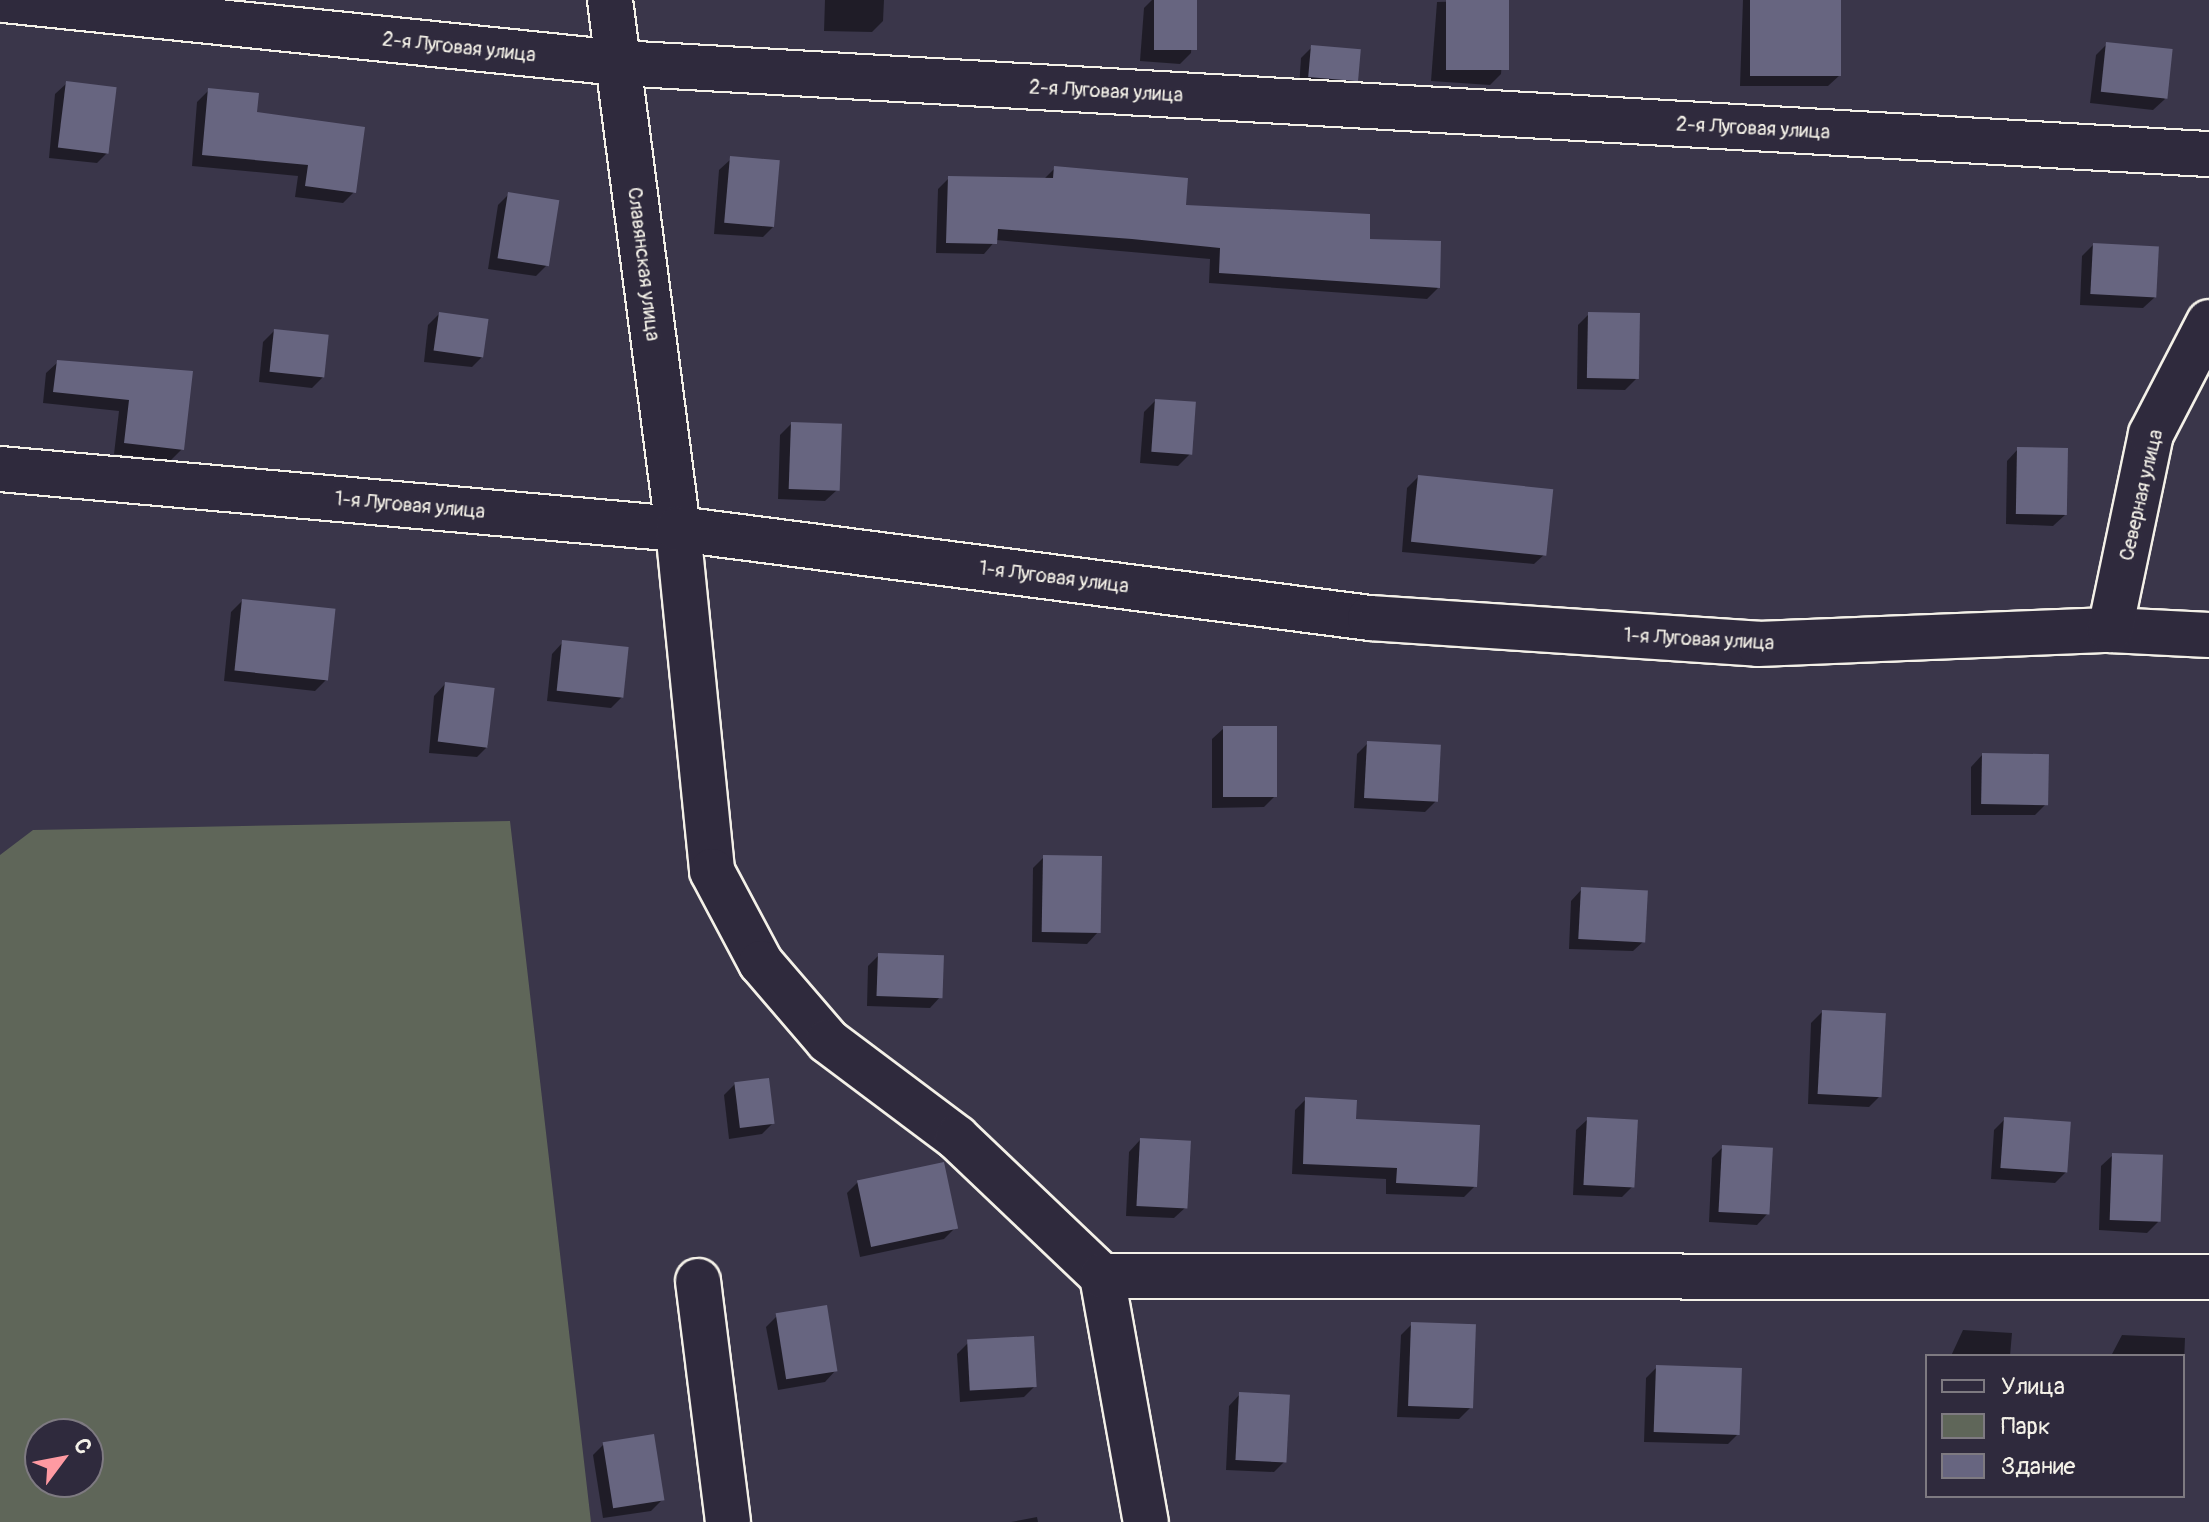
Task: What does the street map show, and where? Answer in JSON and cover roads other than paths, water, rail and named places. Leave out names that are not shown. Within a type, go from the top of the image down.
[{"type":"street","name":"2-я Луговая улица","points":[[4,0],[619,63],[2209,154]]},
{"type":"street","name":"Славянская улица","points":[[610,0],[678,529],[712,871],[761,963],[828,1041],[957,1138],[1102,1276]]},
{"type":"street","name":"Северная улица","points":[[2110,630],[2151,434],[2209,322]]},
{"type":"street","name":"1-я Луговая улица","points":[[0,469],[678,529],[1370,618],[1758,644],[2110,630],[2209,635]]},
{"type":"street","points":[[1146,1522],[1102,1276],[2209,1277]]},
{"type":"street","points":[[698,1281],[728,1522]]}]
